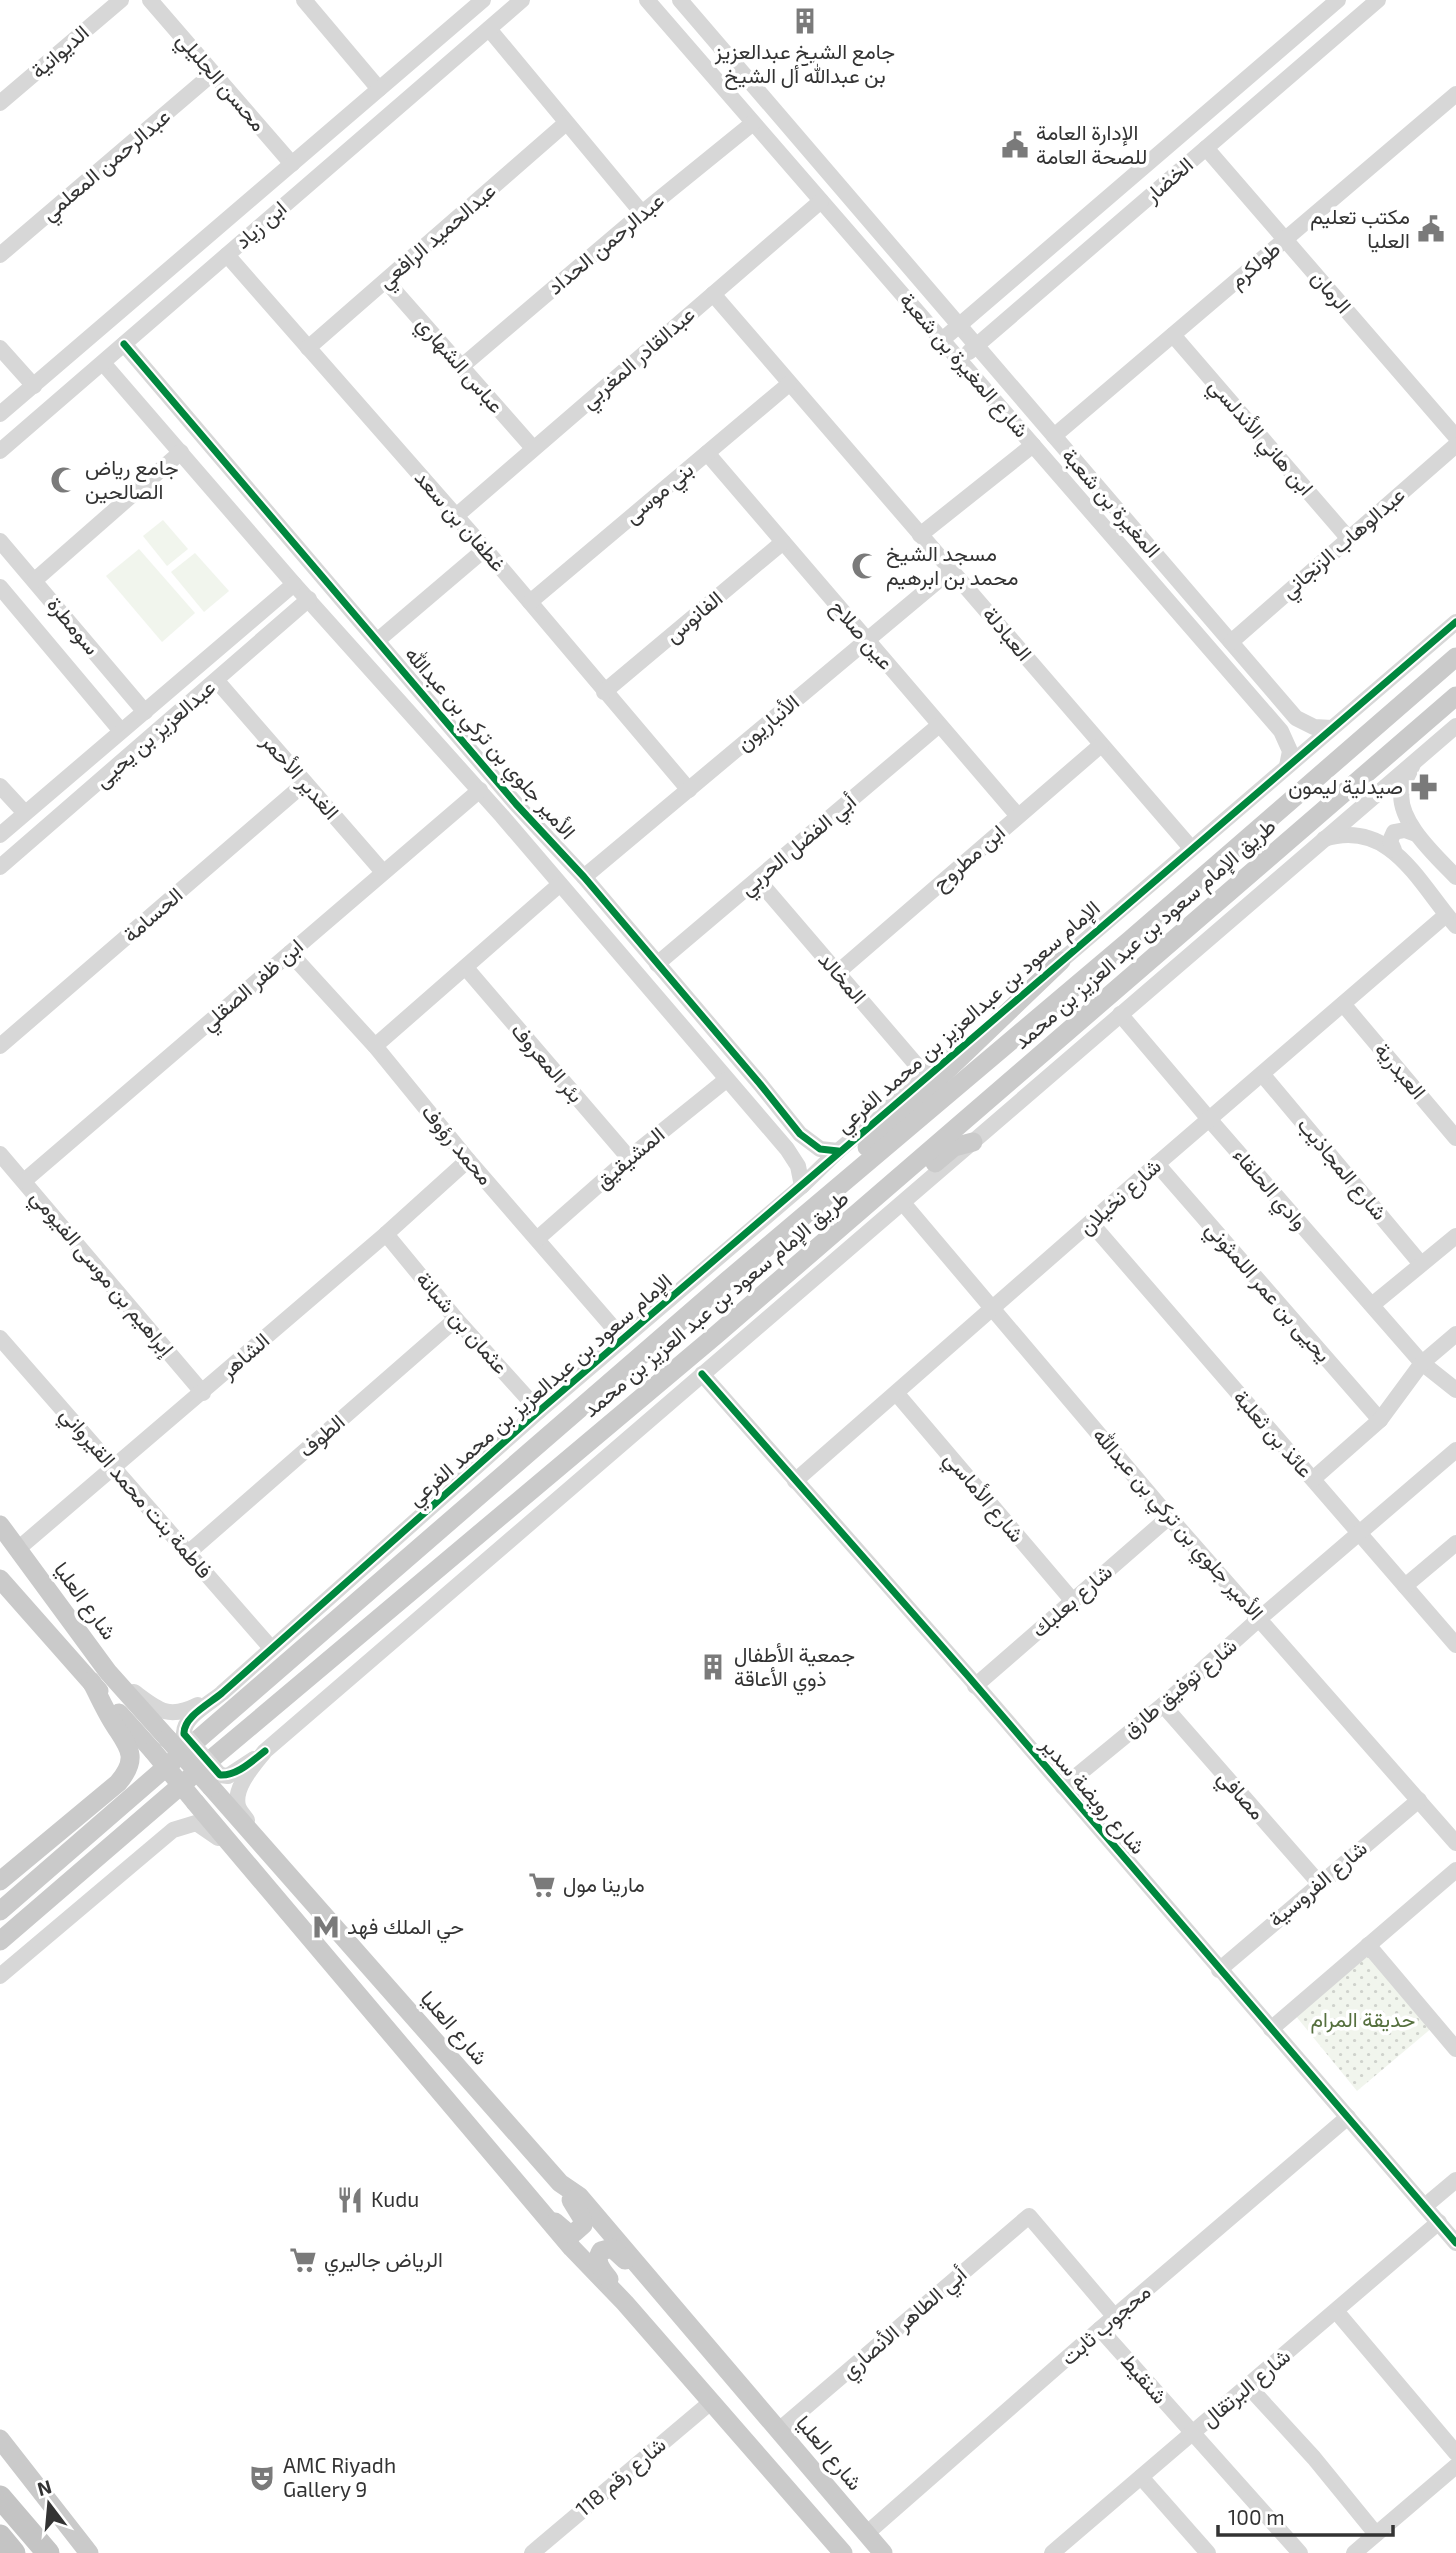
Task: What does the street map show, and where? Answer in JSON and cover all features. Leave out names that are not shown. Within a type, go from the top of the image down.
[{"type":"highway","points":[[0,2497],[48,2553]]},
{"type":"highway","points":[[0,2536],[14,2553]]},
{"type":"main road","name":"طريق الإمام سعود بن عبد العزيز بن محمد","points":[[0,1911],[728,1280],[1130,940],[1456,657]]},
{"type":"main road","name":"طريق الإمام سعود بن عبد العزيز بن محمد","points":[[0,1941],[818,1247],[1456,696]]},
{"type":"main road","points":[[728,1280],[1061,961]]},
{"type":"main road","points":[[818,1247],[844,1237],[954,1147],[973,1142]]},
{"type":"main road","name":"شارع العليا","points":[[0,1525],[19,1548],[99,1676]]},
{"type":"main road","name":"شارع العليا","points":[[0,1579],[168,1741],[215,1781],[271,1853],[560,2183],[579,2196],[883,2553]]},
{"type":"main road","points":[[0,1881],[118,1783],[128,1771],[131,1755],[126,1741],[112,1721],[99,1676]]},
{"type":"main road","name":"شارع العليا","points":[[168,1741],[195,1802],[572,2248],[625,2303],[843,2553]]},
{"type":"main road","points":[[534,2202],[568,2233],[578,2231],[583,2225],[582,2218],[560,2183]]},
{"type":"main road","points":[[625,2303],[598,2264],[601,2251],[612,2248],[652,2283]]},
{"type":"main road","points":[[0,2439],[89,2553]]},
{"type":"street","name":"الديوانية","points":[[0,103],[121,0]]},
{"type":"street","name":"محسن الجليلي","points":[[150,0],[292,164]]},
{"type":"street","points":[[304,0],[379,89]]},
{"type":"street","name":"ابن زياد","points":[[0,414],[482,0]]},
{"type":"street","name":"ابن زياد","points":[[0,450],[522,0]]},
{"type":"street","name":"شارع المغيرة بن شعبة","points":[[647,0],[1281,731]]},
{"type":"street","name":"المغيرة بن شعبة","points":[[680,0],[1296,718]]},
{"type":"street","name":"الخضار","points":[[942,340],[1338,0]]},
{"type":"street","name":"الخضار","points":[[959,360],[1378,0]]},
{"type":"street","points":[[489,29],[642,213]]},
{"type":"street","name":"عبدالرحمن المعلمي","points":[[0,255],[212,74]]},
{"type":"street","name":"طولكرم","points":[[1054,436],[1456,94]]},
{"type":"street","name":"عبدالحميد الرافعي","points":[[308,348],[566,123]]},
{"type":"street","name":"عبدالرحمن الحداد","points":[[461,367],[642,213],[753,123]]},
{"type":"street","name":"الرمان","points":[[1206,148],[1456,437]]},
{"type":"street","name":"عبدالقادر المغربي","points":[[456,516],[821,201]]},
{"type":"street","name":"غطفان بن سعد","points":[[227,255],[485,549],[689,790]]},
{"type":"street","name":"عباس الشهاري","points":[[386,281],[533,449]]},
{"type":"street","name":"العبادلة","points":[[713,294],[1191,848]]},
{"type":"street","name":"ابن هاني الأندلسي","points":[[1173,334],[1349,539]]},
{"type":"street","name":"الأمير جلوي بن تركي بن عبدالله","points":[[124,344],[516,804],[584,877],[800,1134],[820,1149],[838,1151]]},
{"type":"street","points":[[0,348],[34,386]]},
{"type":"street","name":"الأمير جلوي بن تركي بن عبدالله","points":[[103,363],[301,591],[480,790],[786,1149],[798,1166],[802,1186]]},
{"type":"street","name":"بني موسى","points":[[530,603],[789,384]]},
{"type":"street","points":[[920,535],[1033,445]]},
{"type":"street","name":"عبدالوهاب الزنجاني","points":[[1231,642],[1456,445]]},
{"type":"street","points":[[35,579],[181,452]]},
{"type":"street","name":"عين صلاح","points":[[707,453],[1018,816]]},
{"type":"street","name":"سومطرة","points":[[0,541],[35,579],[145,712]]},
{"type":"street","name":"الفانوس","points":[[604,692],[783,542]]},
{"type":"street","points":[[378,640],[485,549]]},
{"type":"street","name":"الأنباريون","points":[[584,877],[952,569]]},
{"type":"street","points":[[301,591],[320,572]]},
{"type":"street","name":"سومطرة","points":[[0,587],[121,731]]},
{"type":"street","name":"عبدالعزيز بن يحيى","points":[[0,867],[217,681],[301,591]]},
{"type":"street","name":"عبدالعزيز بن يحيى","points":[[0,835],[121,731],[301,591]]},
{"type":"street","name":"الإمام سعود بن عبدالعزيز بن محمد الفرعي","points":[[222,1693],[539,1411],[802,1186],[838,1151],[1456,622]]},
{"type":"street","name":"الغدير الأحمر","points":[[217,681],[383,872]]},
{"type":"street","points":[[1287,766],[1290,751],[1281,731],[1294,727],[1296,718],[1314,727],[1332,727]]},
{"type":"street","name":"أبي الفضل الحربي","points":[[657,964],[939,726]]},
{"type":"street","points":[[215,1781],[239,1770],[265,1751],[1456,726]]},
{"type":"street","name":"ابن مطروح","points":[[838,972],[1101,745]]},
{"type":"street","points":[[1415,761],[1402,789],[1402,800],[1416,834],[1456,877]]},
{"type":"street","name":"الحسامة","points":[[0,1046],[305,783]]},
{"type":"street","points":[[0,786],[25,813]]},
{"type":"street","name":"ابن ظفر الصقلي","points":[[24,1181],[480,790]]},
{"type":"street","points":[[502,816],[516,804]]},
{"type":"street","points":[[513,830],[529,817]]},
{"type":"street","points":[[1416,834],[1405,830],[1394,832],[1391,841],[1394,850],[1451,921]]},
{"type":"street","points":[[1322,839],[1352,834],[1364,835],[1394,850]]},
{"type":"street","name":"المخالد","points":[[758,880],[926,1076]]},
{"type":"street","points":[[375,1046],[559,885]]},
{"type":"street","name":"شارع نخيلان","points":[[796,1481],[1343,1004],[1451,921]]},
{"type":"street","name":"محمد رؤوف","points":[[290,953],[375,1046],[468,1160],[623,1339]]},
{"type":"street","name":"بئر المعروف","points":[[466,968],[629,1158]]},
{"type":"street","name":"العبدرية","points":[[1343,1004],[1456,1138]]},
{"type":"street","name":"وادي الحلقاء","points":[[1120,1014],[1422,1363],[1456,1390]]},
{"type":"street","name":"شارع المجاذيب","points":[[1262,1074],[1422,1264]]},
{"type":"street","name":"المشيقيق","points":[[537,1239],[629,1158],[726,1080]]},
{"type":"street","points":[[786,1149],[795,1153],[805,1148],[800,1134]]},
{"type":"street","name":"إبراهيم بن موسى الفيومي","points":[[0,1154],[203,1393]]},
{"type":"street","name":"الشاهر","points":[[19,1548],[203,1393],[468,1160]]},
{"type":"street","name":"يحيى بن عمر اللمثوني","points":[[1157,1164],[1380,1420]]},
{"type":"street","name":"الأمير جلوي بن تركي بن عبدالله","points":[[903,1203],[1169,1517],[1456,1843]]},
{"type":"street","name":"عائذ بن ثعلبة","points":[[1091,1223],[1456,1644]]},
{"type":"street","name":"عثمان بن شبانة","points":[[386,1234],[456,1319],[539,1411]]},
{"type":"street","points":[[1372,1305],[1456,1236]]},
{"type":"street","name":"الطوف","points":[[188,1553],[456,1319]]},
{"type":"street","points":[[1312,1479],[1380,1420],[1422,1363],[1456,1334]]},
{"type":"street","name":"فاطمة بنت محمد القيرواني","points":[[0,1338],[271,1648]]},
{"type":"street","name":"شارع رويضة سدير","points":[[702,1374],[1456,2243]]},
{"type":"street","name":"شارع الأماسي","points":[[897,1394],[1072,1600]]},
{"type":"street","name":"شارع توفيق طارق","points":[[1063,1787],[1163,1705],[1456,1450]]},
{"type":"street","name":"شارع بعلبك","points":[[975,1686],[1169,1517]]},
{"type":"street","points":[[1405,1586],[1456,1543]]},
{"type":"street","points":[[99,1676],[170,1714],[191,1708],[222,1693]]},
{"type":"street","points":[[168,1741],[188,1719],[222,1693]]},
{"type":"street","name":"مصافي","points":[[1163,1705],[1319,1883]]},
{"type":"street","points":[[265,1751],[241,1788],[238,1807],[271,1853]]},
{"type":"street","name":"شارع الفروسية","points":[[1219,1970],[1419,1800]]},
{"type":"street","points":[[0,1976],[173,1830],[196,1823],[206,1828],[249,1865]]},
{"type":"street","points":[[1271,2029],[1456,1870]]},
{"type":"street","points":[[1368,1945],[1456,2049]]},
{"type":"street","name":"محجوب ثابت","points":[[866,2534],[1348,2117]]},
{"type":"street","points":[[1425,2206],[1456,2180]]},
{"type":"street","name":"أبي الطاهر الأنصاري","points":[[780,2429],[1029,2216],[1115,2317]]},
{"type":"street","name":"شارع البرتقال","points":[[1060,2551],[1141,2477],[1439,2222]]},
{"type":"street","points":[[1336,2311],[1456,2453]]},
{"type":"street","name":"شنقيط","points":[[1100,2329],[1300,2553]]},
{"type":"street","points":[[1248,2386],[1314,2458],[1376,2534]]},
{"type":"street","name":"شارع رقم 118","points":[[532,2553],[711,2402]]},
{"type":"street","points":[[1354,2553],[1456,2466]]},
{"type":"street","points":[[1141,2477],[1208,2553]]},
{"type":"green space","points":[[163,520],[188,549],[167,566],[143,536]]},
{"type":"green space","points":[[139,549],[195,613],[162,642],[106,576]]},
{"type":"green space","points":[[195,553],[229,591],[204,612],[171,572]]},
{"type":"green space","name":"حديقة المرام","points":[[1367,1951],[1433,2027],[1357,2091],[1295,2015]]},
{"type":"cycle path","points":[[124,344],[516,804],[584,877],[800,1134],[820,1149],[838,1151]]},
{"type":"cycle path","points":[[265,1751],[238,1770],[220,1775],[184,1734],[185,1728],[198,1711],[222,1693],[539,1411],[1456,622]]},
{"type":"cycle path","points":[[702,1374],[968,1676],[1456,2243]]},
{"type":"place","name":"جامع الشيخ عبدالعزيز بن عبدالله أل الشيخ","points":[[805,21]]},
{"type":"place","name":"الإدارة العامة للصحة العامة","points":[[1015,145]]},
{"type":"place","name":"مكتب تعليم العليا","points":[[1431,229]]},
{"type":"place","name":"جامع رياض الصالحين","points":[[64,480]]},
{"type":"place","name":"مسجد الشيخ محمد بن ابرهيم","points":[[865,566]]},
{"type":"place","name":"صيدلية ليمون","points":[[1424,787]]},
{"type":"place","name":"جمعية الأطفال ذوي الأعاقة","points":[[713,1667]]},
{"type":"place","name":"مارينا مول","points":[[542,1885]]},
{"type":"place","name":"حي الملك فهد","points":[[326,1927]]},
{"type":"place","name":"Kudu","points":[[350,2200]]},
{"type":"place","name":"الرياض جاليري","points":[[303,2260]]},
{"type":"place","name":"AMC Riyadh Gallery 9","points":[[262,2478]]}]
